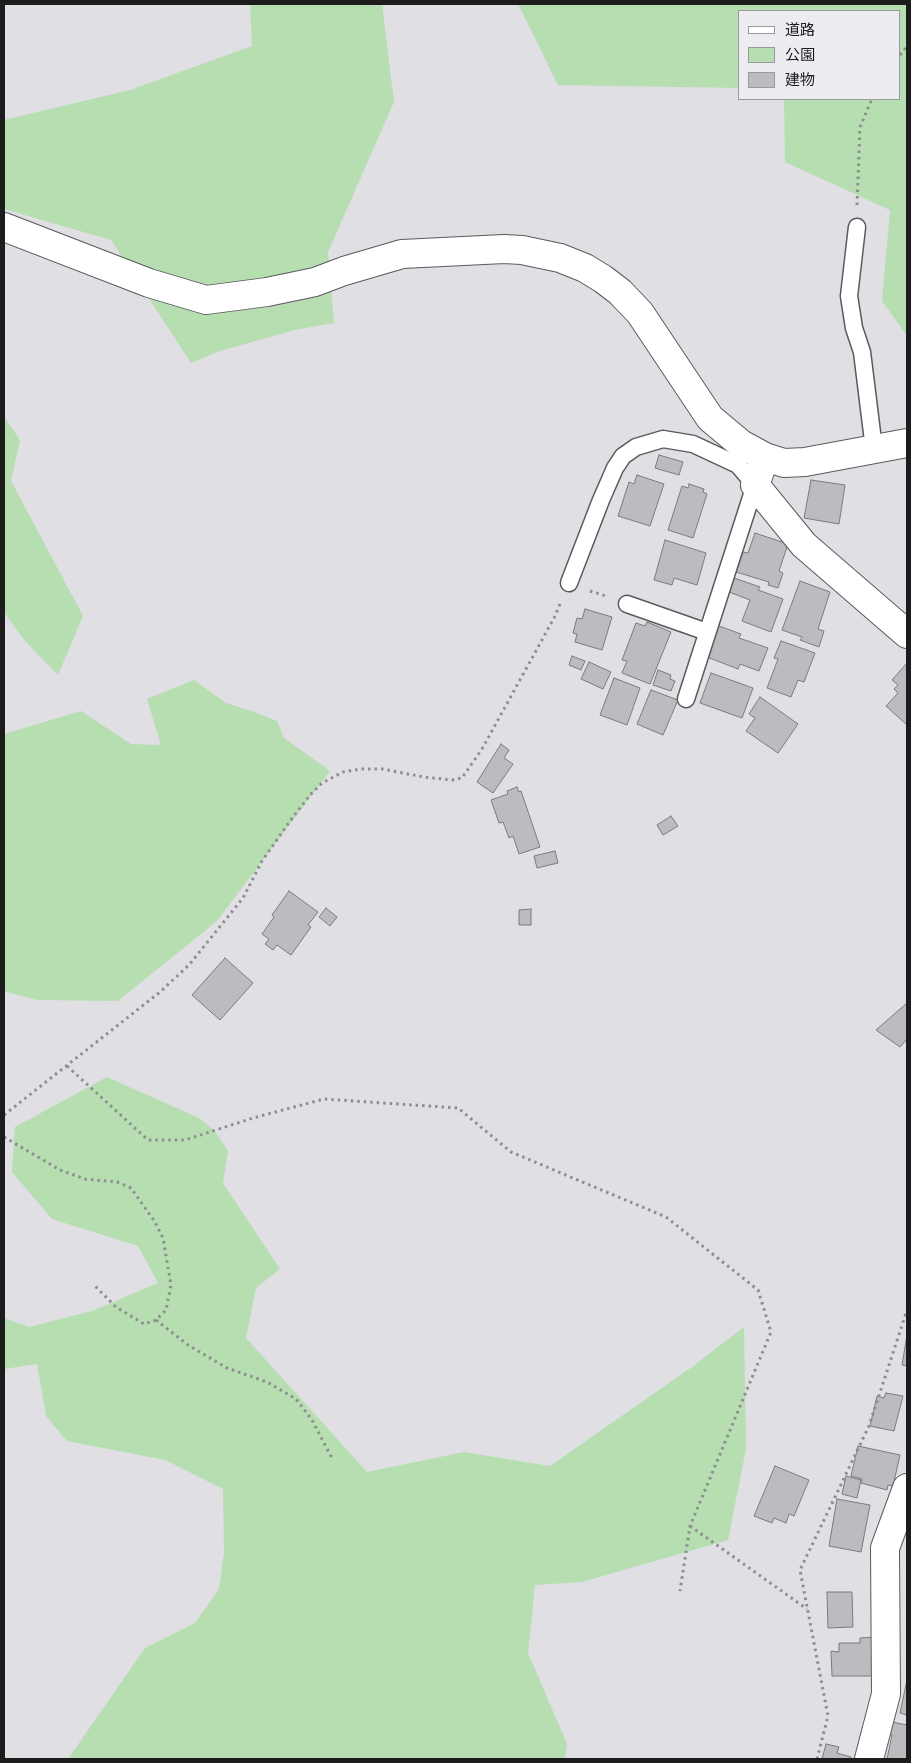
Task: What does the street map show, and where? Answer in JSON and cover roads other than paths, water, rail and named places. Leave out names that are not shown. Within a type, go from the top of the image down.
[{"type":"street","points":[[4,227],[149,283],[206,300],[267,292],[315,282],[344,271],[402,254],[522,250],[560,258],[585,268],[620,292],[640,313],[710,418],[740,444],[765,457],[784,462],[805,462],[907,443]]},
{"type":"street","points":[[765,457],[755,485],[804,545],[907,634]]},
{"type":"street","points":[[868,1759],[886,1694],[885,1548],[907,1488]]},
{"type":"lane","points":[[857,227],[850,296],[854,328],[862,352],[874,449]]},
{"type":"lane","points":[[569,583],[600,500],[615,468],[623,456],[636,447],[663,439],[693,444],[738,465],[755,485],[686,699]]},
{"type":"lane","points":[[627,604],[707,632]]}]
